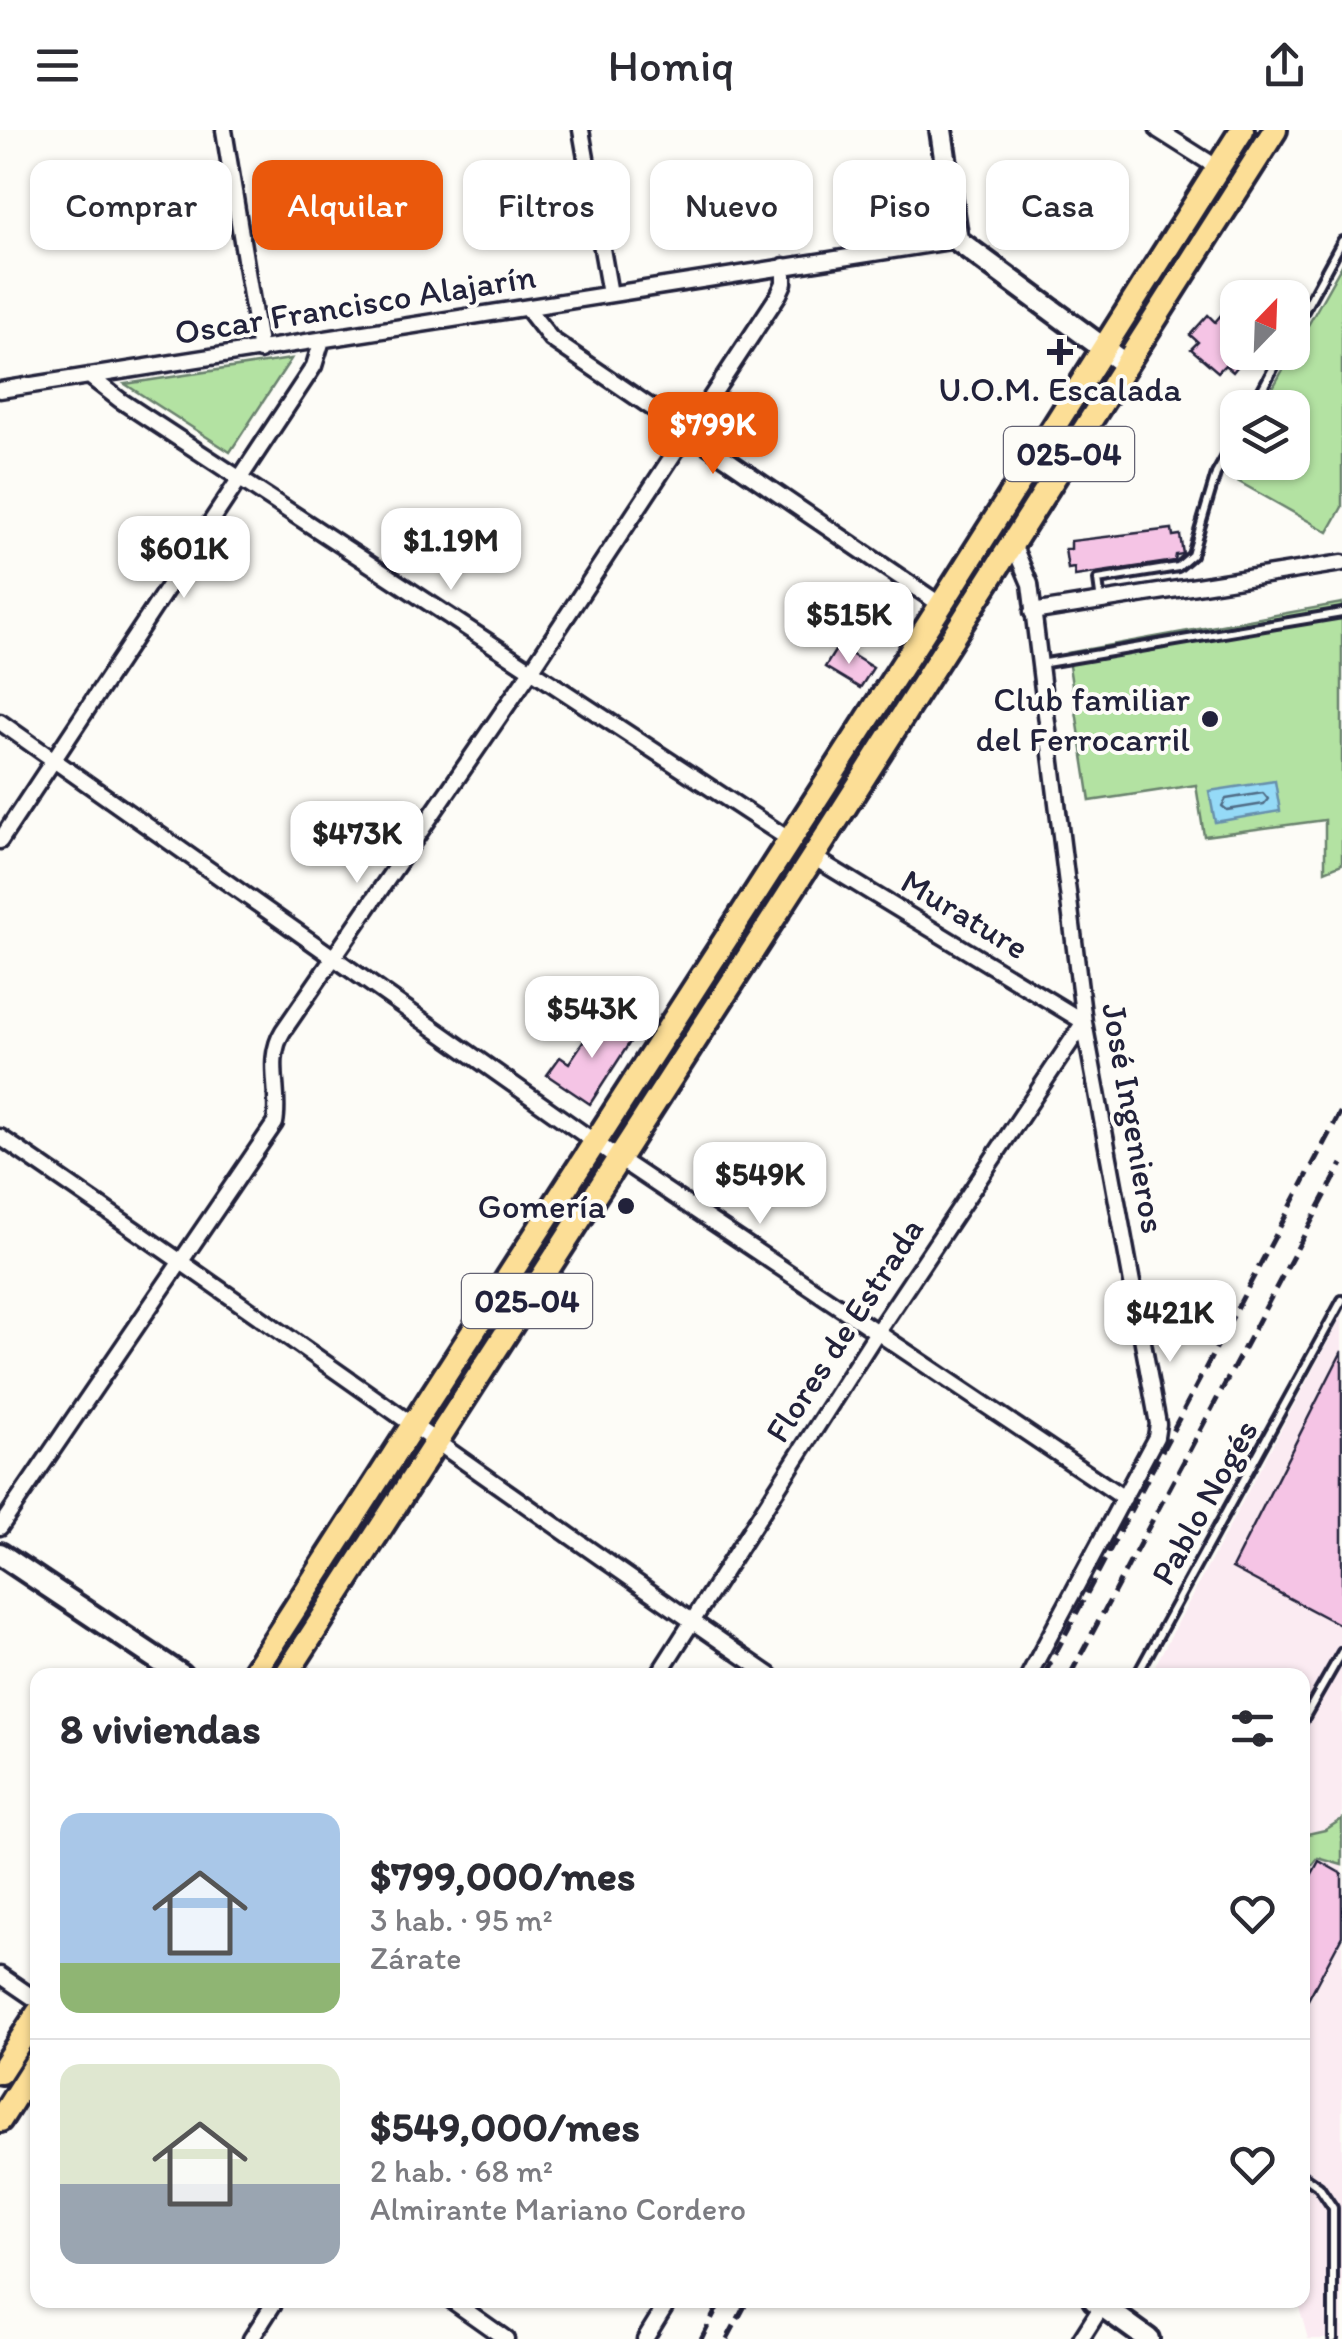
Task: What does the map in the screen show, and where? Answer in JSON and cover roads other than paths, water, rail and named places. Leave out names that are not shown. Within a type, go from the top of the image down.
[{"type":"main road","name":"025-04","points":[[256,1668],[941,606],[1242,130]]},
{"type":"main road","name":"025-04","points":[[290,1668],[814,857],[1275,130]]},
{"type":"main road","points":[[0,2072],[30,2026]]},
{"type":"main road","points":[[0,2120],[30,2073]]},
{"type":"street","points":[[224,130],[260,350]]},
{"type":"street","points":[[581,130],[610,294]]},
{"type":"street","points":[[941,130],[945,160]]},
{"type":"street","points":[[1158,130],[1218,168]]},
{"type":"street","points":[[966,247],[1126,365]]},
{"type":"street","name":"Oscar Francisco Alajarín","points":[[0,390],[890,250]]},
{"type":"street","points":[[0,1527],[275,1123],[276,1043],[530,672],[779,294],[784,266]]},
{"type":"street","points":[[528,308],[550,339],[941,606]]},
{"type":"street","points":[[0,841],[314,366],[322,340]]},
{"type":"street","points":[[89,376],[530,672],[790,840]]},
{"type":"street","name":"José Ingenieros","points":[[1013,544],[1025,567],[1084,1022],[1158,1424],[1156,1437],[1033,1668]]},
{"type":"street","points":[[1032,612],[1342,563]]},
{"type":"street","points":[[0,722],[619,1159],[1124,1498]]},
{"type":"street","name":"Murature","points":[[814,857],[1084,1022]]},
{"type":"street","name":"Flores de Estrada","points":[[662,1668],[877,1332],[1084,1022]]},
{"type":"street","points":[[0,1137],[182,1260],[435,1443],[760,1668]]},
{"type":"street","points":[[0,1554],[170,1668]]},
{"type":"street","points":[[0,1974],[30,1995]]},
{"type":"street","points":[[251,2339],[271,2308]]},
{"type":"street","points":[[462,2308],[506,2339]]},
{"type":"street","points":[[645,2339],[664,2308]]},
{"type":"street","points":[[1080,2339],[1096,2308]]},
{"type":"street","points":[[1105,2308],[1148,2339]]},
{"type":"lane","points":[[1310,300],[1342,241]]},
{"type":"lane","points":[[1102,603],[1098,580],[1178,567],[1187,561],[1220,467]]},
{"type":"lane","points":[[1039,664],[1342,613]]},
{"type":"lane","name":"Pablo Nogés","points":[[1142,1668],[1342,1300]]},
{"type":"lane","points":[[1310,1708],[1342,1652]]},
{"type":"lane","points":[[1310,2181],[1319,2187],[1332,2208],[1333,2339]]},
{"type":"water","points":[[1275,781],[1280,811],[1215,822],[1209,791]]},
{"type":"railway","points":[[1048,1668],[1342,1109]]},
{"type":"railway","points":[[1074,1668],[1342,1164]]},
{"type":"railway","points":[[701,2339],[717,2308]]},
{"type":"railway","points":[[727,2339],[744,2308]]},
{"type":"place","name":"U.O.M. Escalada","points":[[1060,352]]},
{"type":"place","name":"Club familiar del Ferrocarril","points":[[1210,719]]},
{"type":"place","name":"Gomería","points":[[626,1206]]}]
